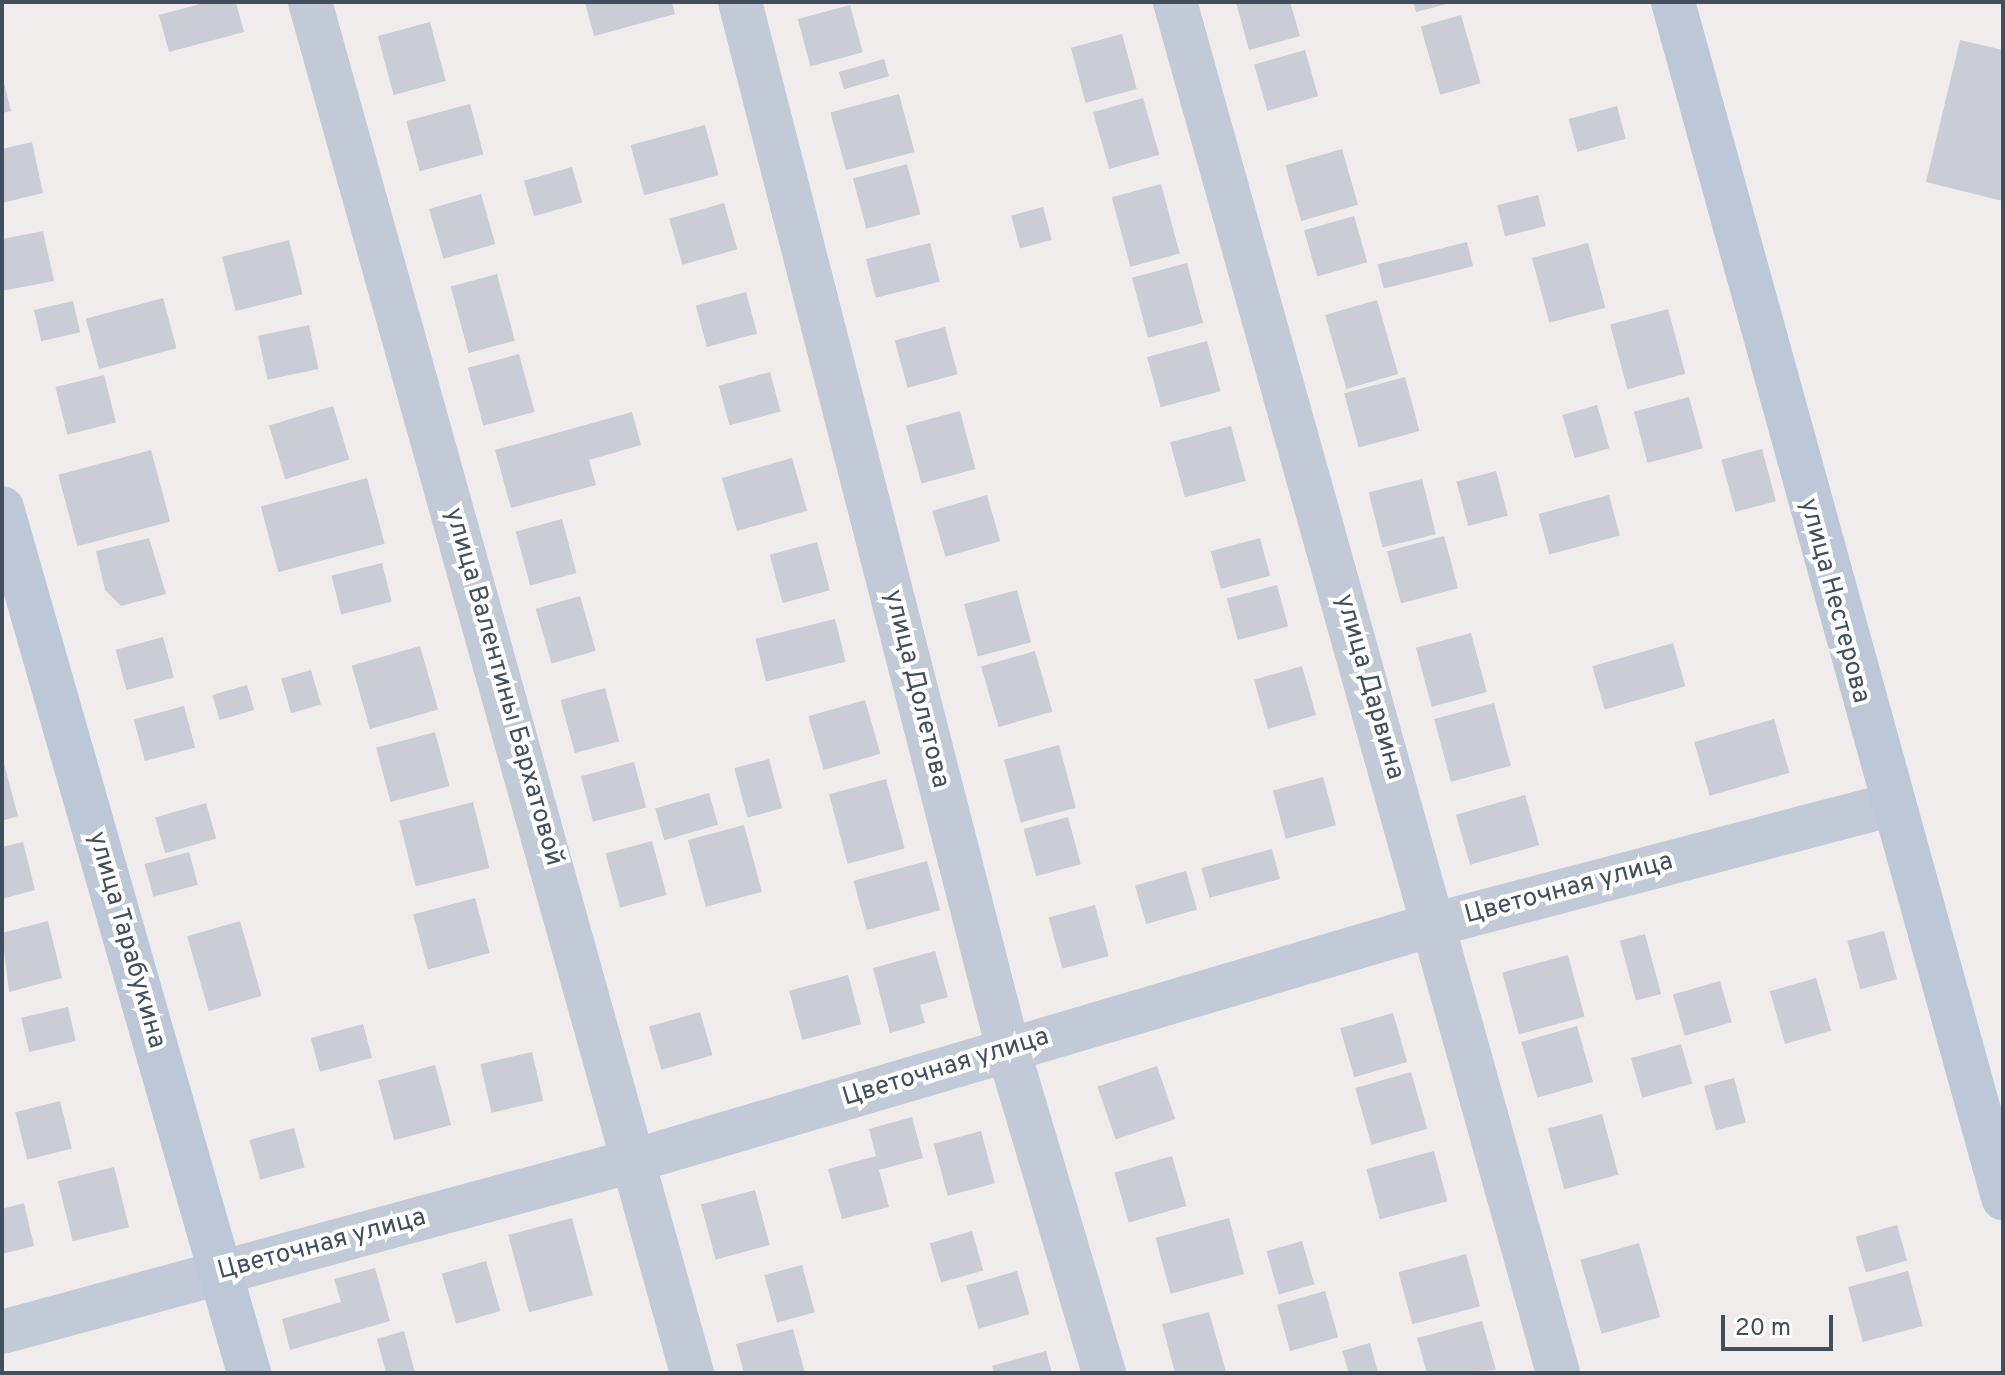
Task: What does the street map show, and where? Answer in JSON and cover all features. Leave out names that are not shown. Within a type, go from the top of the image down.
[{"type":"street","name":"улица Валентины Бархатовой","points":[[310,2],[636,1160],[692,1373]]},
{"type":"street","name":"улица Долетова","points":[[740,2],[1008,1049],[1104,1373]]},
{"type":"street","name":"улица Дарвина","points":[[1175,2],[1436,924],[1558,1373]]},
{"type":"street","name":"улица Нестерова","points":[[1673,2],[1890,805],[2003,1198]]},
{"type":"street","name":"улица Тарабукина","points":[[2,508],[249,1373]]},
{"type":"street","name":"Цветочная улица","points":[[2,1332],[636,1160],[1436,924],[1890,805]]},
{"type":"building","points":[[207,2],[236,2],[244,32],[169,52],[159,15]]},
{"type":"building","points":[[585,2],[672,2],[675,14],[594,36]]},
{"type":"building","points":[[1236,2],[1290,2],[1300,36],[1249,50]]},
{"type":"building","points":[[1413,2],[1450,2],[1451,3],[1416,12]]},
{"type":"building","points":[[850,5],[863,52],[811,66],[798,19]]},
{"type":"building","points":[[1461,15],[1481,83],[1440,95],[1421,27]]},
{"type":"building","points":[[430,22],[446,81],[394,95],[378,36]]},
{"type":"building","points":[[1122,34],[1137,89],[1086,103],[1071,48]]},
{"type":"building","points":[[1960,40],[2003,50],[2003,201],[1926,182]]},
{"type":"building","points":[[1305,50],[1318,96],[1267,111],[1254,65]]},
{"type":"building","points":[[884,59],[889,76],[844,89],[839,72]]},
{"type":"building","points":[[2,75],[11,111],[2,113]]},
{"type":"building","points":[[899,94],[915,152],[846,170],[830,112]]},
{"type":"building","points":[[1143,98],[1159,155],[1109,169],[1093,112]]},
{"type":"building","points":[[470,104],[483,154],[420,171],[406,121]]},
{"type":"building","points":[[1617,106],[1626,139],[1578,152],[1569,119]]},
{"type":"building","points":[[705,125],[718,175],[644,195],[631,145]]},
{"type":"building","points":[[32,142],[43,193],[2,203],[2,149]]},
{"type":"building","points":[[1342,149],[1358,205],[1301,221],[1285,165]]},
{"type":"building","points":[[907,164],[920,214],[866,229],[853,178]]},
{"type":"building","points":[[572,167],[582,203],[534,216],[524,181]]},
{"type":"building","points":[[1161,184],[1180,254],[1130,267],[1112,197]]},
{"type":"building","points":[[481,194],[495,244],[443,259],[429,209]]},
{"type":"building","points":[[1538,195],[1546,226],[1505,236],[1497,205]]},
{"type":"building","points":[[724,203],[737,249],[682,265],[669,219]]},
{"type":"building","points":[[1043,207],[1052,240],[1020,248],[1011,216]]},
{"type":"building","points":[[1354,216],[1367,262],[1317,276],[1304,230]]},
{"type":"building","points":[[43,231],[54,281],[2,291],[2,239]]},
{"type":"building","points":[[289,240],[303,294],[236,311],[222,257]]},
{"type":"building","points":[[1467,242],[1473,266],[1384,289],[1378,264]]},
{"type":"building","points":[[930,243],[940,282],[876,298],[866,259]]},
{"type":"building","points":[[1588,243],[1605,308],[1549,323],[1532,258]]},
{"type":"building","points":[[1187,263],[1203,323],[1148,338],[1132,278]]},
{"type":"building","points":[[497,274],[515,341],[468,353],[451,286]]},
{"type":"building","points":[[746,292],[757,334],[707,347],[696,305]]},
{"type":"building","points":[[163,298],[176,348],[99,369],[86,319]]},
{"type":"building","points":[[1377,300],[1398,374],[1346,389],[1325,315]]},
{"type":"building","points":[[73,301],[80,332],[41,341],[34,310]]},
{"type":"building","points":[[1668,309],[1685,374],[1627,389],[1610,325]]},
{"type":"building","points":[[309,325],[318,369],[267,380],[258,336]]},
{"type":"building","points":[[945,327],[958,374],[907,388],[895,340]]},
{"type":"building","points":[[1207,341],[1220,391],[1161,407],[1147,357]]},
{"type":"building","points":[[519,354],[535,412],[483,426],[468,368]]},
{"type":"building","points":[[770,372],[781,412],[729,425],[719,386]]},
{"type":"building","points":[[104,375],[116,423],[67,435],[55,387]]},
{"type":"building","points":[[1405,377],[1419,431],[1359,447],[1344,393]]},
{"type":"building","points":[[1689,397],[1703,448],[1648,463],[1634,412]]},
{"type":"building","points":[[1597,405],[1609,448],[1575,458],[1562,415]]},
{"type":"building","points":[[333,406],[349,460],[285,479],[269,426]]},
{"type":"building","points":[[960,411],[976,469],[921,483],[906,425]]},
{"type":"building","points":[[632,412],[641,445],[589,460],[596,485],[511,508],[495,450]]},
{"type":"building","points":[[1231,426],[1246,481],[1185,497],[1170,442]]},
{"type":"building","points":[[1762,449],[1776,501],[1735,512],[1721,460]]},
{"type":"building","points":[[151,450],[170,521],[77,546],[58,475]]},
{"type":"building","points":[[792,458],[807,511],[737,531],[722,478]]},
{"type":"building","points":[[1496,471],[1508,515],[1468,526],[1456,482]]},
{"type":"building","points":[[367,478],[385,544],[278,572],[261,506]]},
{"type":"building","points":[[1422,479],[1436,534],[1382,548],[1369,492]]},
{"type":"building","points":[[987,495],[1000,541],[945,557],[932,511]]},
{"type":"building","points":[[1609,495],[1620,536],[1549,554],[1538,514]]},
{"type":"building","points":[[562,519],[576,573],[530,586],[516,531]]},
{"type":"building","points":[[1444,536],[1458,588],[1401,603],[1387,551]]},
{"type":"building","points":[[149,538],[166,594],[121,606],[105,590],[96,551]]},
{"type":"building","points":[[1260,538],[1270,576],[1221,589],[1211,551]]},
{"type":"building","points":[[817,542],[830,590],[783,603],[770,555]]},
{"type":"building","points":[[382,563],[392,602],[341,614],[332,576]]},
{"type":"building","points":[[1277,585],[1288,627],[1238,640],[1227,598]]},
{"type":"building","points":[[1017,590],[1031,642],[978,656],[964,604]]},
{"type":"building","points":[[580,596],[596,651],[551,663],[536,609]]},
{"type":"building","points":[[835,619],[846,662],[766,682],[755,639]]},
{"type":"building","points":[[1471,633],[1487,692],[1432,707],[1416,648]]},
{"type":"building","points":[[163,637],[174,678],[127,690],[116,650]]},
{"type":"building","points":[[1673,643],[1685,686],[1605,709],[1592,666]]},
{"type":"building","points":[[420,646],[438,709],[370,729],[352,666]]},
{"type":"building","points":[[1035,651],[1052,712],[999,727],[981,666]]},
{"type":"building","points":[[1302,666],[1316,715],[1268,729],[1254,680]]},
{"type":"building","points":[[311,670],[321,705],[291,713],[281,679]]},
{"type":"building","points":[[247,685],[254,710],[220,720],[212,695]]},
{"type":"building","points":[[605,688],[619,741],[575,753],[561,700]]},
{"type":"building","points":[[865,700],[880,754],[824,770],[808,716]]},
{"type":"building","points":[[1494,703],[1511,766],[1451,782],[1434,719]]},
{"type":"building","points":[[184,706],[195,748],[145,761],[134,719]]},
{"type":"building","points":[[1774,719],[1789,773],[1710,796],[1694,742]]},
{"type":"building","points":[[435,732],[449,786],[391,802],[376,748]]},
{"type":"building","points":[[1059,745],[1076,808],[1021,823],[1004,760]]},
{"type":"building","points":[[2,756],[18,816],[2,821]]},
{"type":"building","points":[[769,759],[782,808],[747,818],[734,768]]},
{"type":"building","points":[[634,762],[646,807],[593,822],[581,776]]},
{"type":"building","points":[[1323,777],[1336,825],[1286,839],[1273,790]]},
{"type":"building","points":[[886,779],[905,849],[848,864],[829,794]]},
{"type":"building","points":[[709,793],[718,825],[664,840],[655,808]]},
{"type":"building","points":[[1525,795],[1539,845],[1470,865],[1456,815]]},
{"type":"building","points":[[473,802],[489,868],[416,886],[399,820]]},
{"type":"building","points":[[206,803],[216,839],[165,853],[155,818]]},
{"type":"building","points":[[1068,817],[1081,864],[1036,876],[1024,829]]},
{"type":"building","points":[[744,825],[762,892],[706,907],[688,840]]},
{"type":"building","points":[[652,841],[666,895],[620,908],[606,853]]},
{"type":"building","points":[[23,842],[35,890],[2,899],[2,847]]},
{"type":"building","points":[[1272,849],[1280,879],[1210,898],[1201,868]]},
{"type":"building","points":[[189,852],[198,885],[153,897],[145,864]]},
{"type":"building","points":[[927,861],[940,910],[867,930],[854,881]]},
{"type":"building","points":[[1186,871],[1197,909],[1146,924],[1135,886]]},
{"type":"building","points":[[475,898],[490,953],[428,970],[413,915]]},
{"type":"building","points":[[1095,905],[1109,956],[1062,969],[1049,917]]},
{"type":"building","points":[[48,921],[62,978],[9,992],[2,933]]},
{"type":"building","points":[[240,921],[261,996],[209,1011],[187,936]]},
{"type":"building","points":[[1884,931],[1897,979],[1860,989],[1847,941]]},
{"type":"building","points":[[1645,934],[1661,994],[1636,1001],[1620,941]]},
{"type":"building","points":[[935,951],[948,997],[920,1005],[925,1023],[890,1033],[873,968]]},
{"type":"building","points":[[1568,955],[1585,1017],[1519,1034],[1502,973]]},
{"type":"building","points":[[848,975],[861,1024],[802,1040],[789,991]]},
{"type":"building","points":[[1816,978],[1831,1031],[1785,1044],[1770,991]]},
{"type":"building","points":[[1720,981],[1732,1022],[1685,1036],[1673,995]]},
{"type":"building","points":[[68,1007],[76,1041],[29,1052],[21,1018]]},
{"type":"building","points":[[700,1012],[712,1055],[661,1070],[649,1027]]},
{"type":"building","points":[[1393,1013],[1407,1062],[1354,1077],[1340,1028]]},
{"type":"building","points":[[363,1024],[372,1058],[320,1072],[311,1038]]},
{"type":"building","points":[[1577,1026],[1593,1082],[1537,1098],[1521,1042]]},
{"type":"building","points":[[1681,1044],[1692,1083],[1642,1098],[1631,1058]]},
{"type":"building","points":[[532,1052],[543,1101],[492,1113],[480,1064]]},
{"type":"building","points":[[435,1065],[451,1125],[394,1140],[378,1080]]},
{"type":"building","points":[[1157,1066],[1175,1119],[1116,1139],[1097,1087]]},
{"type":"building","points":[[1411,1072],[1427,1129],[1372,1145],[1355,1088]]},
{"type":"building","points":[[1734,1078],[1746,1122],[1716,1130],[1704,1086]]},
{"type":"building","points":[[60,1101],[72,1149],[27,1160],[15,1112]]},
{"type":"building","points":[[1602,1114],[1618,1175],[1564,1189],[1548,1128]]},
{"type":"building","points":[[912,1117],[923,1158],[879,1170],[889,1207],[842,1219],[828,1169],[876,1156],[869,1129]]},
{"type":"building","points":[[294,1128],[305,1168],[260,1180],[250,1140]]},
{"type":"building","points":[[981,1131],[995,1183],[948,1196],[934,1144]]},
{"type":"building","points":[[1434,1151],[1447,1201],[1380,1219],[1366,1169]]},
{"type":"building","points":[[1172,1156],[1186,1206],[1129,1223],[1114,1173]]},
{"type":"building","points":[[114,1167],[129,1227],[73,1241],[58,1181]]},
{"type":"building","points":[[755,1190],[770,1245],[716,1260],[701,1204]]},
{"type":"building","points":[[24,1203],[34,1246],[2,1254],[2,1209]]},
{"type":"building","points":[[572,1218],[593,1295],[529,1312],[508,1235]]},
{"type":"building","points":[[1229,1218],[1244,1274],[1171,1294],[1156,1238]]},
{"type":"building","points":[[1897,1225],[1907,1261],[1866,1272],[1856,1237]]},
{"type":"building","points":[[972,1231],[983,1270],[941,1283],[930,1243]]},
{"type":"building","points":[[1302,1241],[1314,1284],[1279,1294],[1266,1251]]},
{"type":"building","points":[[1639,1243],[1660,1317],[1602,1334],[1580,1260]]},
{"type":"building","points":[[1466,1254],[1480,1306],[1412,1324],[1398,1272]]},
{"type":"building","points":[[486,1261],[500,1311],[456,1324],[442,1274]]},
{"type":"building","points":[[802,1265],[815,1312],[777,1322],[764,1275]]},
{"type":"building","points":[[375,1268],[390,1321],[290,1350],[282,1319],[341,1302],[334,1279]]},
{"type":"building","points":[[1017,1271],[1029,1314],[978,1329],[966,1286]]},
{"type":"building","points":[[1908,1271],[1923,1326],[1863,1342],[1848,1287]]},
{"type":"building","points":[[1325,1291],[1338,1337],[1290,1351],[1277,1305]]},
{"type":"building","points":[[1209,1312],[1226,1372],[1175,1373],[1162,1324]]},
{"type":"building","points":[[1482,1321],[1496,1370],[1427,1373],[1417,1338]]},
{"type":"building","points":[[793,1329],[805,1373],[744,1373],[736,1344]]},
{"type":"building","points":[[404,1331],[415,1373],[386,1373],[377,1339]]},
{"type":"building","points":[[1370,1343],[1378,1373],[1349,1373],[1342,1351]]},
{"type":"building","points":[[1046,1351],[1052,1373],[994,1373],[992,1366]]}]
